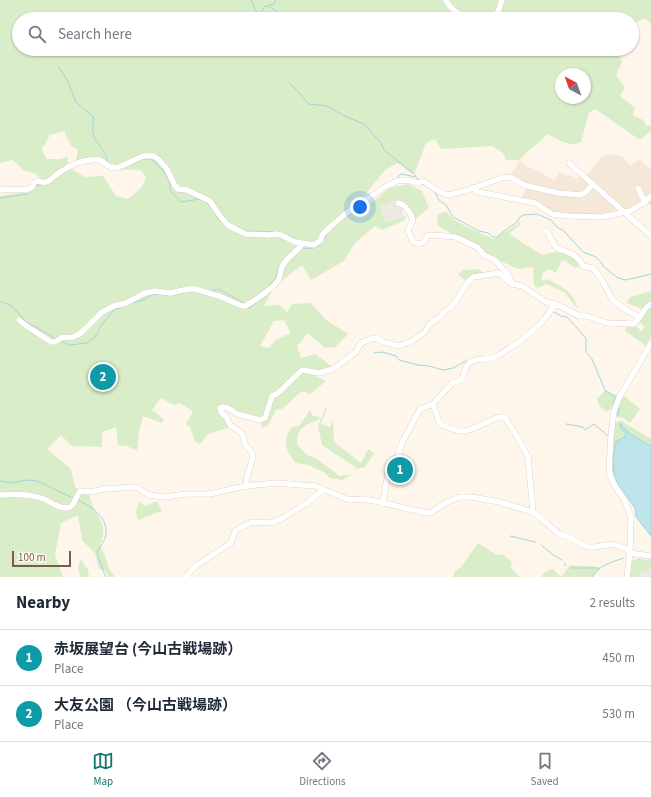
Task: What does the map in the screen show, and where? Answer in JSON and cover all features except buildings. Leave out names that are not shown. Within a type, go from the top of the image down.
[{"type":"street","points":[[446,0],[455,12]]},
{"type":"street","points":[[498,12],[502,0]]},
{"type":"street","points":[[0,190],[27,190],[37,181],[44,183],[49,181],[55,175],[80,161],[100,160],[110,167],[118,168],[143,156],[154,156],[166,169],[178,189],[187,190],[210,202],[228,225],[240,231],[269,235],[276,234],[302,246],[317,244],[328,228],[360,203],[384,187],[398,181],[406,180],[420,182],[448,195],[465,191],[502,178],[510,178],[524,185],[558,193],[580,195],[585,193],[593,184]]},
{"type":"street","points":[[569,164],[651,236]]},
{"type":"street","points":[[473,188],[478,192],[502,198],[517,199],[535,203],[546,211],[557,215],[568,216],[602,217],[625,213],[645,202],[651,196]]},
{"type":"street","points":[[638,188],[645,202]]},
{"type":"street","points":[[398,203],[411,212],[413,220],[408,230],[413,242],[419,244],[424,242],[427,236],[431,235],[454,237],[477,248],[484,255],[495,260],[514,284]]},
{"type":"street","points":[[546,230],[550,235],[553,244],[559,249],[574,256],[581,261],[583,266],[593,268],[602,280],[612,299],[626,310],[640,317]]},
{"type":"street","points":[[20,320],[51,342],[55,342],[59,339],[73,337],[81,333],[102,312],[114,306],[126,303],[145,293],[155,291],[170,293],[186,289],[195,289],[219,296],[236,304],[247,306],[262,295],[278,280],[281,267],[285,260],[302,246]]},
{"type":"street","points":[[246,486],[246,480],[252,463],[253,454],[245,444],[242,433],[230,425],[227,418],[221,412],[220,408],[222,406],[237,414],[262,420],[265,418],[272,396],[278,393],[302,370],[319,373],[333,369],[356,352],[361,343],[371,338],[376,338],[383,342],[399,346],[412,341],[425,332],[444,311],[450,308],[467,283],[476,276],[502,275],[508,282],[522,286],[546,302],[556,304],[579,316],[587,316],[607,323],[633,324],[640,317],[645,308],[651,304]]},
{"type":"street","points":[[383,503],[389,472],[394,470],[396,466],[395,463],[402,443],[420,409],[433,404],[452,383],[462,380],[467,364],[474,360],[492,358],[506,350],[541,323],[556,304]]},
{"type":"street","points":[[627,577],[632,526],[629,509],[609,473],[611,435],[614,411],[619,398],[651,343]]},
{"type":"street","points":[[433,404],[440,424],[456,430],[464,431],[484,425],[499,416],[505,417],[528,457],[533,512]]},
{"type":"street","points":[[0,495],[13,494],[42,498],[63,508],[68,508],[74,503],[80,491],[91,492],[104,489],[136,487],[149,495],[163,497],[219,492],[246,486],[274,483],[315,486],[348,499],[370,500],[427,513],[432,512],[452,499],[472,497],[499,502],[533,512],[559,534],[569,537],[587,547],[612,544],[626,549],[630,553],[651,556]]},
{"type":"street","points":[[186,577],[197,565],[231,543],[235,531],[252,522],[271,523],[281,519],[307,503],[323,490]]},
{"type":"shaded area","points":[[611,154],[623,156],[630,166],[639,159],[651,169],[651,206],[647,203],[629,213],[567,218],[521,198],[526,188],[507,176],[514,170],[520,160],[528,168],[532,168],[554,180],[560,172],[567,176],[571,175],[577,179],[582,174],[586,177],[603,156]]},
{"type":"shaded area","points":[[395,200],[401,202],[404,216],[386,223],[380,207]]},
{"type":"shaded area","points":[[639,558],[651,561],[651,577],[629,577]]},
{"type":"green space","points":[[0,0],[651,0],[651,24],[645,18],[639,21],[639,12],[12,12],[12,56],[619,56],[622,62],[616,75],[625,87],[620,96],[635,108],[633,115],[643,120],[647,126],[651,126],[651,131],[640,140],[595,109],[589,113],[581,142],[577,144],[568,143],[548,134],[520,160],[506,160],[503,153],[492,146],[441,149],[435,139],[426,143],[415,172],[411,173],[398,163],[385,170],[352,211],[357,212],[389,188],[408,184],[422,191],[429,208],[415,219],[401,202],[395,200],[380,207],[386,223],[408,215],[403,221],[382,230],[375,226],[355,243],[344,261],[311,280],[302,265],[274,287],[264,306],[279,305],[287,312],[292,304],[311,303],[325,319],[348,334],[335,347],[325,348],[308,333],[297,346],[301,358],[315,354],[333,367],[329,372],[316,376],[326,381],[310,394],[302,391],[282,409],[276,410],[268,425],[262,428],[260,422],[220,405],[230,427],[208,434],[200,444],[195,441],[190,427],[186,424],[193,411],[179,403],[174,405],[161,398],[152,410],[164,419],[162,423],[143,416],[139,431],[137,451],[127,446],[118,445],[116,427],[102,432],[102,447],[72,446],[61,435],[47,449],[71,469],[75,487],[90,495],[91,502],[102,524],[103,536],[100,544],[110,570],[115,577],[109,577],[104,570],[99,569],[95,553],[82,540],[78,515],[61,523],[55,555],[63,577],[0,577],[0,196],[26,192],[41,180],[36,174],[23,170],[13,160],[0,163]],"holes":[[[64,131],[71,146],[78,150],[76,160],[77,163],[99,160],[111,168],[142,171],[146,178],[141,188],[128,199],[116,196],[103,176],[85,177],[69,168],[67,156],[61,159],[46,159],[42,149],[50,135]],[[284,320],[291,333],[277,339],[269,348],[260,346],[274,321]]]},
{"type":"green space","points":[[446,212],[456,221],[494,239],[517,225],[520,219],[520,225],[509,234],[542,255],[560,251],[580,262],[580,266],[575,268],[562,260],[556,273],[549,269],[543,273],[541,281],[547,279],[567,290],[576,303],[578,309],[564,292],[546,284],[538,288],[534,285],[533,267],[518,269],[485,254],[437,225],[438,214]]},
{"type":"green space","points":[[478,269],[484,273],[502,270],[500,275],[475,278],[466,281],[458,274],[463,270]]},
{"type":"green space","points":[[651,291],[651,336],[646,346],[625,331],[627,324],[635,325],[641,331],[645,327],[639,322],[642,309],[627,303],[630,297]]},
{"type":"green space","points":[[605,390],[617,396],[612,410],[610,409],[606,412],[599,405],[597,399]]},
{"type":"green space","points":[[623,395],[640,409],[630,423],[623,418],[616,417]]},
{"type":"green space","points":[[325,408],[327,408],[321,424],[330,427],[333,420],[334,442],[361,463],[368,449],[374,453],[365,467],[358,469],[322,445],[318,426]]},
{"type":"green space","points":[[310,410],[313,416],[320,417],[318,420],[309,424],[300,431],[298,434],[297,444],[307,455],[314,457],[339,476],[353,474],[342,480],[330,478],[324,472],[308,465],[296,463],[287,450],[286,442],[289,432],[292,427],[299,426]]},
{"type":"green space","points":[[622,421],[651,439],[651,446],[630,434],[621,424],[620,427],[626,434],[625,437],[619,440],[613,459],[614,473],[611,471],[615,422]]},
{"type":"green space","points":[[140,501],[145,506],[157,501],[162,511],[138,520],[136,511]]},
{"type":"green space","points":[[478,543],[497,555],[502,554],[512,562],[510,567],[520,577],[453,577],[455,571],[461,567]]},
{"type":"green space","points":[[639,558],[651,561],[651,567],[645,573],[641,572],[638,577],[629,577],[631,561]]},
{"type":"green space","points":[[81,560],[88,570],[89,577],[80,577],[78,565]]},
{"type":"green space","points":[[570,565],[599,567],[600,569],[593,577],[561,577]]},
{"type":"green space","points":[[553,569],[561,577],[541,577],[545,572]]},
{"type":"water","points":[[620,423],[630,434],[651,446],[651,536],[636,517],[635,508],[617,482],[614,473],[613,459],[616,441],[625,437],[626,434],[620,427]]},
{"type":"waterway","points":[[251,0],[257,12]]},
{"type":"waterway","points":[[262,12],[264,7],[274,4],[276,0]]},
{"type":"waterway","points":[[269,7],[277,12]]},
{"type":"waterway","points":[[58,66],[67,80],[76,102],[94,118],[93,133],[106,156],[108,163]]},
{"type":"waterway","points":[[289,82],[309,104],[327,106],[344,116],[364,124],[381,143],[384,150],[416,176]]},
{"type":"waterway","points":[[133,164],[143,159],[151,159],[165,173],[169,181],[170,190],[181,202],[200,199],[210,205]]},
{"type":"waterway","points":[[397,178],[401,174],[416,177],[419,180]]},
{"type":"waterway","points":[[422,184],[428,187]]},
{"type":"waterway","points":[[36,186],[42,185]]},
{"type":"waterway","points":[[0,198],[27,194],[29,192]]},
{"type":"waterway","points":[[435,192],[439,200],[446,205],[453,217],[479,231],[488,233],[493,237],[497,237],[515,224],[523,215],[537,214],[551,220],[557,227],[564,231],[583,252],[596,257],[604,267],[618,278],[626,280],[651,274]]},
{"type":"waterway","points":[[214,212],[218,219],[222,222]]},
{"type":"waterway","points":[[245,231],[273,232]]},
{"type":"waterway","points":[[302,248],[315,248],[321,244],[328,232]]},
{"type":"waterway","points":[[290,236],[298,240]]},
{"type":"waterway","points":[[267,288],[276,278],[278,268],[285,258]]},
{"type":"waterway","points":[[210,291],[219,289],[245,304]]},
{"type":"waterway","points":[[174,295],[183,293]]},
{"type":"waterway","points":[[132,303],[144,300],[154,294],[167,295]]},
{"type":"waterway","points":[[0,301],[12,306],[27,323],[56,339]]},
{"type":"waterway","points":[[248,307],[250,308],[258,301]]},
{"type":"waterway","points":[[61,341],[69,345],[87,343],[96,336],[100,327],[114,310],[120,308]]},
{"type":"waterway","points":[[554,312],[561,316],[567,317],[586,338],[586,352],[592,359],[605,390],[615,397],[613,404]]},
{"type":"waterway","points":[[374,353],[382,352],[396,356],[399,360],[443,370],[453,368],[466,361]]},
{"type":"waterway","points":[[618,415],[619,408]]},
{"type":"waterway","points":[[566,424],[583,427],[585,430],[594,424],[608,436]]},
{"type":"waterway","points":[[0,482],[10,483],[27,480],[37,481],[73,498]]},
{"type":"waterway","points":[[78,500],[94,509],[102,518],[104,523],[106,535],[97,552],[106,577]]},
{"type":"waterway","points":[[510,536],[535,542]]},
{"type":"waterway","points":[[541,545],[562,560]]},
{"type":"waterway","points":[[592,577],[602,567],[624,558]]},
{"type":"waterway","points":[[571,568],[598,568]]},
{"type":"place","name":"大友公園 （今山古戦場跡）","points":[[103,377]]},
{"type":"place","name":"赤坂展望台 (今山古戦場跡）","points":[[400,470]]}]
